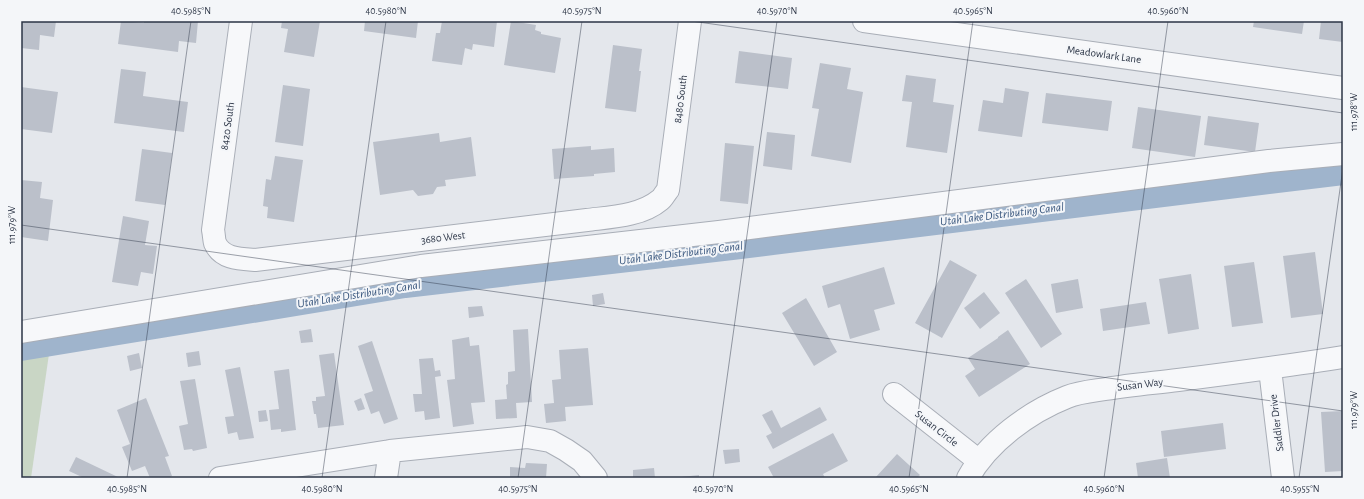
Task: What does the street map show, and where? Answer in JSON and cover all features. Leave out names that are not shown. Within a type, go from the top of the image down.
[{"type":"street","name":"8420 South","points":[[213,230],[241,21]]},
{"type":"street","name":"8480 South","points":[[670,177],[690,21]]},
{"type":"street","name":"Meadowlark Lane","points":[[864,21],[1343,88]]},
{"type":"street","points":[[21,332],[421,266],[720,232],[1269,161],[1343,154]]},
{"type":"street","name":"3680 West","points":[[213,230],[215,243],[222,253],[236,259],[255,260],[630,214],[649,207],[661,199],[668,190],[670,177]]},
{"type":"street","name":"Susan Way","points":[[974,469],[992,446],[1013,428],[1036,413],[1068,397],[1120,386],[1270,369],[1343,357]]},
{"type":"street","name":"Saddler Drive","points":[[1270,369],[1282,478]]},
{"type":"street","name":"Susan Circle","points":[[894,394],[974,469]]},
{"type":"street","points":[[220,478],[390,451],[527,437],[550,441],[566,450],[582,461],[596,478]]},
{"type":"street","points":[[386,478],[390,451]]},
{"type":"green space","points":[[49,354],[31,478],[21,478],[21,359]]},
{"type":"building","points":[[21,21],[56,21],[54,37],[40,35],[39,50],[21,48]]},
{"type":"building","points":[[121,21],[144,23],[144,21],[198,21],[196,43],[179,41],[178,52],[118,44]]},
{"type":"building","points":[[282,21],[320,21],[314,57],[284,52],[288,29],[281,28]]},
{"type":"building","points":[[365,21],[418,21],[416,38],[364,31]]},
{"type":"building","points":[[442,21],[497,21],[494,47],[473,44],[472,50],[465,48],[462,65],[432,61],[436,33],[440,33]]},
{"type":"building","points":[[511,21],[536,25],[535,30],[541,32],[541,34],[561,38],[555,73],[504,65]]},
{"type":"building","points":[[1254,21],[1304,21],[1302,34],[1253,27]]},
{"type":"building","points":[[1321,21],[1343,21],[1343,42],[1319,39]]},
{"type":"building","points":[[613,45],[642,49],[636,112],[605,108]]},
{"type":"building","points":[[739,51],[792,58],[788,89],[735,83]]},
{"type":"building","points":[[820,63],[851,68],[847,89],[863,92],[851,163],[811,156],[819,109],[812,108]]},
{"type":"building","points":[[121,69],[146,72],[143,96],[188,102],[184,132],[114,123]]},
{"type":"building","points":[[906,75],[936,79],[933,102],[954,105],[947,153],[906,147],[912,102],[902,101]]},
{"type":"building","points":[[283,85],[310,89],[303,146],[275,142]]},
{"type":"building","points":[[21,87],[58,92],[52,133],[21,129]]},
{"type":"building","points":[[1005,88],[1029,92],[1022,137],[978,131],[983,100],[1003,103]]},
{"type":"building","points":[[1046,93],[1112,101],[1108,131],[1042,123]]},
{"type":"building","points":[[1138,107],[1201,116],[1195,157],[1132,148]]},
{"type":"building","points":[[1208,116],[1259,123],[1255,152],[1204,145]]},
{"type":"building","points":[[767,132],[795,135],[792,170],[763,166]]},
{"type":"building","points":[[439,133],[440,142],[471,137],[476,176],[445,180],[446,186],[437,187],[433,194],[418,196],[413,190],[380,195],[373,142]]},
{"type":"building","points":[[725,143],[754,146],[748,204],[720,201]]},
{"type":"building","points":[[591,146],[591,150],[614,148],[615,172],[594,174],[594,176],[554,179],[552,149]]},
{"type":"building","points":[[142,149],[172,153],[165,205],[135,201]]},
{"type":"building","points":[[275,156],[303,160],[294,222],[267,218],[268,207],[263,206],[266,179],[271,180]]},
{"type":"building","points":[[21,180],[42,182],[40,198],[53,200],[48,241],[21,237]]},
{"type":"building","points":[[123,216],[149,221],[145,245],[157,246],[153,274],[141,272],[138,286],[112,282]]},
{"type":"building","points":[[1315,252],[1323,314],[1291,318],[1283,256]]},
{"type":"building","points":[[950,260],[977,275],[942,338],[915,323]]},
{"type":"building","points":[[1254,262],[1263,323],[1232,327],[1224,266]]},
{"type":"building","points":[[884,267],[895,304],[874,310],[880,330],[850,339],[840,304],[828,308],[822,286]]},
{"type":"building","points":[[1191,274],[1199,329],[1168,334],[1159,279]]},
{"type":"building","points":[[1026,279],[1062,334],[1041,348],[1005,293]]},
{"type":"building","points":[[1078,279],[1083,308],[1056,313],[1051,284]]},
{"type":"building","points":[[984,292],[1000,313],[980,329],[964,308]]},
{"type":"building","points":[[603,293],[605,304],[593,306],[592,295]]},
{"type":"building","points":[[806,298],[837,352],[814,366],[782,313]]},
{"type":"building","points":[[1146,302],[1150,324],[1103,331],[1100,309]]},
{"type":"building","points":[[482,306],[484,316],[469,318],[468,307]]},
{"type":"building","points":[[311,329],[313,342],[301,343],[299,331]]},
{"type":"building","points":[[528,329],[532,402],[516,403],[517,418],[496,419],[495,400],[507,399],[506,385],[508,384],[508,372],[515,371],[513,330]]},
{"type":"building","points":[[1008,330],[1030,364],[979,397],[965,376],[975,369],[968,358]]},
{"type":"building","points":[[469,337],[470,346],[479,345],[485,402],[471,403],[474,424],[453,427],[447,380],[455,379],[452,340]]},
{"type":"building","points":[[372,341],[398,419],[384,424],[379,411],[371,414],[364,394],[373,391],[358,346]]},
{"type":"building","points":[[588,348],[593,405],[565,407],[566,421],[546,423],[544,404],[554,403],[552,380],[561,379],[559,350]]},
{"type":"building","points":[[199,351],[201,365],[188,367],[186,353]]},
{"type":"building","points":[[139,353],[142,368],[130,371],[127,356]]},
{"type":"building","points":[[334,353],[344,425],[318,428],[312,401],[316,401],[316,397],[325,396],[319,355]]},
{"type":"building","points":[[433,358],[435,371],[440,370],[441,376],[435,377],[440,418],[425,420],[424,411],[415,412],[413,394],[422,394],[419,359]]},
{"type":"building","points":[[240,367],[254,438],[239,440],[237,432],[228,434],[225,417],[234,416],[225,370]]},
{"type":"building","points":[[289,369],[296,430],[281,432],[281,429],[271,430],[269,410],[279,409],[274,371]]},
{"type":"building","points":[[195,379],[207,448],[193,451],[192,449],[184,450],[179,426],[188,424],[180,381]]},
{"type":"building","points":[[146,398],[169,456],[165,457],[172,476],[168,478],[150,478],[145,466],[132,471],[122,447],[130,444],[117,410]]},
{"type":"building","points":[[361,398],[365,409],[358,411],[354,401]]},
{"type":"building","points":[[820,407],[827,420],[773,449],[766,436],[772,433],[762,415],[772,410],[781,428]]},
{"type":"building","points":[[266,410],[268,421],[259,422],[258,411]]},
{"type":"building","points":[[1343,411],[1343,471],[1325,472],[1321,412]]},
{"type":"building","points":[[1223,423],[1226,449],[1164,457],[1161,431]]},
{"type":"building","points":[[833,433],[848,461],[823,474],[825,478],[774,478],[768,467]]},
{"type":"building","points":[[739,449],[740,462],[725,464],[723,450]]},
{"type":"building","points":[[897,454],[920,475],[917,478],[875,478]]},
{"type":"building","points":[[76,457],[120,478],[84,478],[69,471]]},
{"type":"building","points":[[1167,458],[1170,478],[1138,478],[1136,463]]},
{"type":"building","points":[[526,463],[547,464],[546,478],[510,478],[510,467],[525,468]]},
{"type":"building","points":[[654,468],[655,478],[633,478],[633,470]]},
{"type":"building","points":[[699,475],[699,478],[681,477]]},
{"type":"waterway","name":"Utah Lake Distributing Canal","points":[[21,349],[405,286],[732,248],[1343,173]]}]
